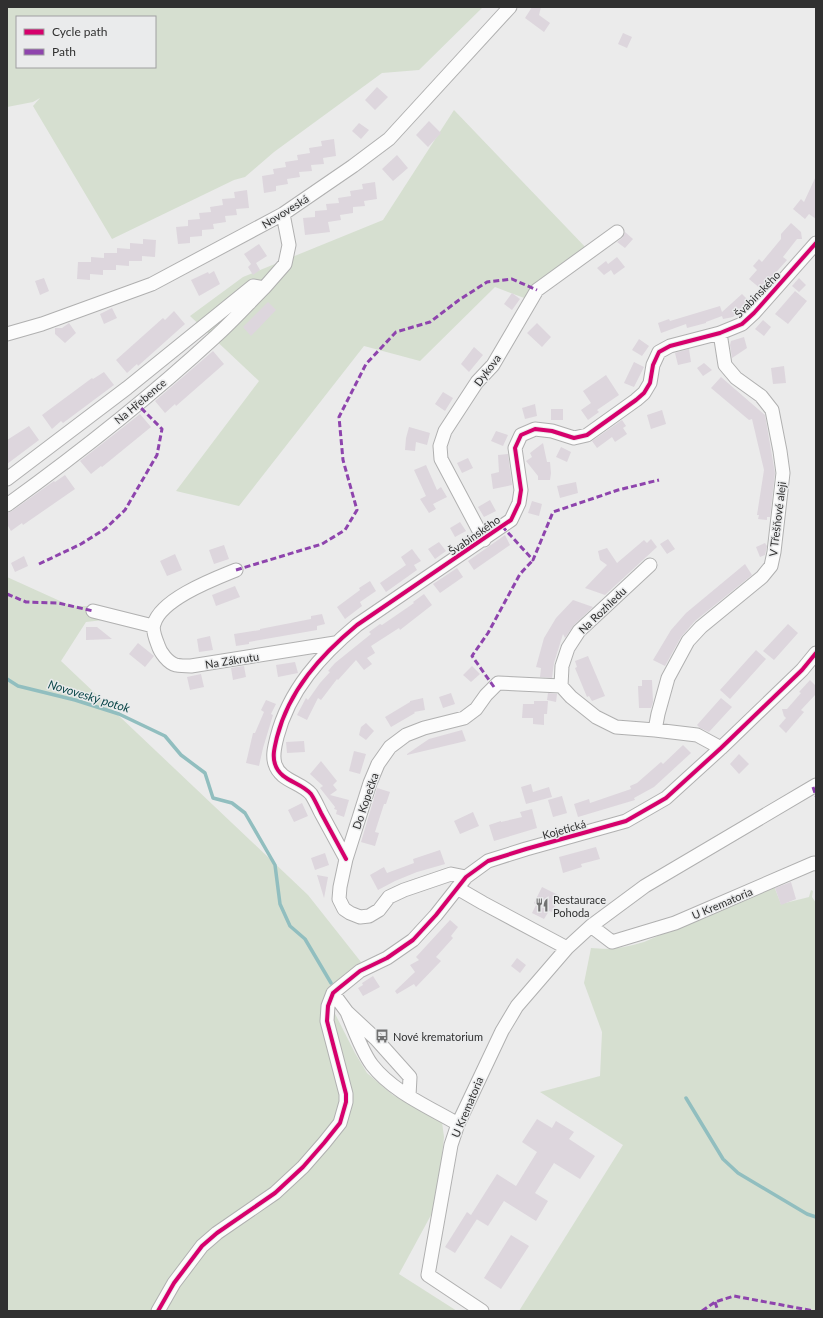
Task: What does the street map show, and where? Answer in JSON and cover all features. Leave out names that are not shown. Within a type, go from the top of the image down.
[{"type":"street","name":"Novoveská","points":[[7,334],[42,324],[152,284],[283,214],[353,166],[388,139],[510,7]]},
{"type":"street","name":"Na Hřebence","points":[[7,505],[70,459],[189,361],[217,336],[264,288],[285,264],[289,245],[283,214]]},
{"type":"street","name":"Dykova","points":[[484,540],[441,459],[440,446],[445,431],[477,382],[493,365],[536,290],[617,232]]},
{"type":"street","name":"Švabinského","points":[[346,859],[312,795],[302,786],[285,778],[275,765],[273,753],[280,727],[290,701],[312,669],[335,643],[357,625],[484,540],[511,520],[519,503],[522,490],[514,448],[521,435],[535,429],[552,431],[574,438],[587,434],[644,393],[650,383],[653,365],[659,352],[670,346],[720,333],[742,324],[816,243]]},
{"type":"street","name":"Na Hřebence","points":[[7,479],[127,388],[253,286],[264,288]]},
{"type":"street","name":"V Třešňové aleji","points":[[655,730],[668,678],[688,642],[701,627],[762,577],[771,566],[774,552],[783,473],[772,410],[761,396],[736,378],[726,365],[720,333]]},
{"type":"street","name":"Na Rozhledu","points":[[561,686],[562,666],[568,648],[579,631],[650,565]]},
{"type":"street","points":[[93,611],[153,626],[158,615],[175,600],[204,583],[236,570]]},
{"type":"street","name":"Na Zákrutu","points":[[153,626],[158,646],[165,657],[175,665],[191,666],[335,643]]},
{"type":"street","name":"Kojetická","points":[[158,1311],[174,1283],[202,1246],[217,1233],[275,1193],[303,1167],[340,1123],[346,1102],[346,1094],[327,1021],[328,1006],[334,993],[347,980],[360,971],[387,958],[413,940],[436,916],[466,877],[488,861],[626,821],[666,798],[721,748],[802,670],[816,653]]},
{"type":"street","name":"Do Kopečka","points":[[346,859],[370,783],[378,764],[390,747],[406,735],[424,728],[464,718],[476,709],[486,695],[498,683],[561,686]]},
{"type":"street","points":[[561,686],[571,697],[596,717],[616,727],[697,735],[721,748]]},
{"type":"street","points":[[591,926],[645,886],[816,785]]},
{"type":"street","points":[[346,859],[339,899],[344,909],[350,914],[360,917],[369,916],[379,910],[389,897],[404,890],[451,874],[466,877]]},
{"type":"street","name":"U Krematoria","points":[[482,1311],[428,1275],[451,1145],[458,1124],[502,1031],[517,1006],[567,948],[591,926],[612,942],[675,923],[814,863],[816,864]]},
{"type":"street","points":[[457,888],[567,948]]},
{"type":"street","points":[[334,993],[347,1012],[355,1032],[372,1064],[387,1080],[409,1096],[458,1124]]},
{"type":"street","points":[[347,1012],[376,1039],[410,1077],[409,1096]]},
{"type":"green space","points":[[7,7],[483,7],[419,70],[382,73],[274,152],[245,177],[234,180],[112,239],[33,106],[40,98],[33,102],[7,107]]},
{"type":"green space","points":[[454,110],[590,252],[527,299],[495,287],[420,361],[364,346],[239,506],[176,491],[259,381],[190,316],[243,277],[383,220]]},
{"type":"green space","points":[[7,577],[71,606],[93,606],[137,616],[86,622],[61,661],[308,895],[361,962],[341,977],[327,998],[367,1073],[393,1095],[442,1122],[444,1137],[437,1204],[399,1274],[457,1311],[7,1311]]},
{"type":"green space","points":[[774,886],[781,904],[809,897],[811,890],[813,891],[812,897],[816,903],[816,1311],[519,1311],[623,1145],[540,1092],[600,1076],[602,1032],[584,983],[591,948],[618,948],[644,942]]},
{"type":"building","points":[[532,7],[541,7],[539,15],[550,23],[544,32],[525,18]]},
{"type":"building","points":[[623,33],[632,37],[627,48],[618,44]]},
{"type":"building","points":[[377,87],[388,97],[375,110],[365,100]]},
{"type":"building","points":[[429,121],[441,133],[428,147],[416,135]]},
{"type":"building","points":[[359,123],[369,130],[361,139],[352,131]]},
{"type":"building","points":[[334,139],[336,156],[323,158],[324,164],[311,165],[312,171],[299,172],[300,177],[287,179],[288,184],[276,186],[276,191],[264,193],[262,176],[274,174],[273,169],[286,167],[285,162],[298,160],[297,155],[310,153],[309,148],[322,146],[321,141]]},
{"type":"building","points":[[397,155],[408,168],[393,181],[382,169]]},
{"type":"building","points":[[816,176],[816,219],[809,214],[805,219],[793,209],[801,199],[804,202]]},
{"type":"building","points":[[375,182],[377,199],[364,201],[365,206],[353,207],[353,213],[340,215],[341,220],[328,222],[330,232],[305,235],[303,218],[315,217],[315,211],[327,210],[326,204],[339,203],[338,198],[351,196],[350,191],[363,189],[362,184]]},
{"type":"building","points":[[247,190],[249,208],[236,209],[237,215],[225,216],[226,222],[213,224],[214,229],[202,230],[202,236],[190,237],[190,243],[178,244],[176,227],[188,226],[188,220],[200,219],[199,213],[211,212],[210,207],[223,205],[222,199],[235,198],[234,192]]},
{"type":"building","points":[[791,223],[801,232],[802,239],[797,239],[783,257],[787,260],[761,289],[749,279],[757,270],[753,266],[759,259],[762,262],[781,239],[781,234]]},
{"type":"building","points":[[625,232],[633,239],[625,248],[617,242],[622,238]]},
{"type":"building","points":[[143,239],[156,240],[155,257],[142,256],[142,261],[129,261],[129,266],[116,265],[116,270],[103,270],[103,275],[90,274],[90,280],[77,279],[78,262],[91,262],[91,257],[104,258],[104,253],[117,253],[117,248],[130,249],[130,243],[143,244]]},
{"type":"building","points":[[259,244],[267,256],[256,263],[260,270],[253,275],[248,267],[251,264],[244,254]]},
{"type":"building","points":[[617,257],[625,267],[614,275],[611,270],[604,275],[597,268],[606,261],[608,264]]},
{"type":"building","points":[[214,271],[220,284],[199,296],[191,280],[208,272],[209,274]]},
{"type":"building","points":[[44,278],[49,291],[40,295],[35,281]]},
{"type":"building","points":[[799,278],[806,285],[799,292],[792,286]]},
{"type":"building","points":[[795,291],[807,301],[788,324],[775,314]]},
{"type":"building","points":[[512,293],[520,299],[512,310],[504,304]]},
{"type":"building","points":[[742,294],[750,302],[733,317],[723,319],[722,316],[706,323],[687,328],[686,324],[661,333],[658,323],[669,319],[670,321],[720,306],[722,312]]},
{"type":"building","points":[[268,302],[276,310],[251,336],[243,327]]},
{"type":"building","points":[[112,308],[117,318],[104,324],[100,314]]},
{"type":"building","points":[[174,311],[185,324],[138,366],[137,364],[127,373],[116,360],[163,318],[165,320]]},
{"type":"building","points":[[763,320],[771,327],[764,336],[755,329]]},
{"type":"building","points":[[69,323],[76,333],[65,343],[55,334],[55,328],[62,328]]},
{"type":"building","points":[[537,323],[551,337],[542,347],[527,333]]},
{"type":"building","points":[[744,337],[747,348],[732,358],[730,345],[731,341]]},
{"type":"building","points":[[639,339],[649,346],[642,356],[632,350]]},
{"type":"building","points":[[474,347],[483,355],[469,372],[461,364]]},
{"type":"building","points":[[689,349],[691,362],[678,365],[675,353]]},
{"type":"building","points":[[213,351],[224,364],[176,406],[175,404],[165,413],[155,401]]},
{"type":"building","points":[[634,362],[644,367],[634,387],[624,383]]},
{"type":"building","points":[[704,363],[712,370],[703,376],[697,368]]},
{"type":"building","points":[[784,366],[786,383],[773,384],[771,368]]},
{"type":"building","points":[[104,372],[114,385],[63,423],[61,421],[52,429],[42,415],[92,378],[93,379]]},
{"type":"building","points":[[606,375],[619,395],[597,410],[599,412],[588,420],[581,410],[591,403],[583,391]]},
{"type":"building","points":[[721,377],[765,415],[775,473],[770,517],[767,517],[767,520],[758,519],[759,515],[757,515],[764,470],[752,419],[749,420],[711,388]]},
{"type":"building","points":[[443,392],[453,398],[445,411],[435,404]]},
{"type":"building","points":[[535,404],[537,416],[525,419],[522,408]]},
{"type":"building","points":[[551,409],[563,409],[563,420],[551,420]]},
{"type":"building","points":[[662,410],[666,424],[651,429],[647,415]]},
{"type":"building","points":[[140,414],[151,427],[102,467],[101,466],[91,474],[80,461]]},
{"type":"building","points":[[622,420],[626,426],[623,428],[627,434],[615,442],[612,437],[597,448],[592,441]]},
{"type":"building","points":[[29,426],[39,440],[7,464],[7,440]]},
{"type":"building","points":[[409,427],[430,433],[427,445],[416,442],[415,451],[405,450]]},
{"type":"building","points":[[496,431],[508,435],[503,446],[491,441]]},
{"type":"building","points":[[543,443],[547,462],[550,462],[550,480],[538,480],[538,476],[526,461],[532,457],[530,453]]},
{"type":"building","points":[[561,447],[571,452],[567,462],[556,457]]},
{"type":"building","points":[[508,454],[512,485],[493,489],[491,474],[499,472],[498,455]]},
{"type":"building","points":[[468,458],[473,468],[462,473],[457,463]]},
{"type":"building","points":[[426,465],[437,490],[441,487],[447,497],[433,504],[436,509],[429,513],[420,499],[426,496],[414,470]]},
{"type":"building","points":[[65,475],[75,489],[23,525],[22,523],[11,531],[7,524],[7,513]]},
{"type":"building","points":[[576,482],[578,493],[560,498],[557,486]]},
{"type":"building","points":[[490,500],[496,511],[484,517],[478,507]]},
{"type":"building","points":[[532,501],[542,504],[539,516],[528,513]]},
{"type":"building","points":[[460,522],[466,531],[455,537],[450,528]]},
{"type":"building","points":[[505,535],[510,545],[474,570],[468,561]]},
{"type":"building","points":[[651,539],[657,547],[605,595],[585,588],[607,565],[600,560],[598,551],[607,548],[617,563],[644,540],[647,543]]},
{"type":"building","points":[[668,539],[675,549],[667,554],[660,544]]},
{"type":"building","points":[[439,542],[446,551],[435,559],[428,549]]},
{"type":"building","points":[[765,543],[767,546],[765,555],[760,557],[756,547]]},
{"type":"building","points":[[224,545],[229,559],[214,564],[209,550]]},
{"type":"building","points":[[412,549],[421,561],[414,565],[417,570],[386,592],[380,583],[406,565],[401,557]]},
{"type":"building","points":[[175,554],[182,570],[167,576],[160,561]]},
{"type":"building","points":[[24,556],[28,566],[15,572],[11,563]]},
{"type":"building","points":[[745,564],[752,575],[695,621],[681,637],[665,666],[653,660],[671,630],[686,613]]},
{"type":"building","points":[[457,568],[463,577],[440,593],[433,584]]},
{"type":"building","points":[[370,581],[376,591],[360,602],[362,606],[345,619],[337,607],[360,590],[359,588]]},
{"type":"building","points":[[235,586],[240,597],[216,606],[212,595]]},
{"type":"building","points":[[424,594],[432,605],[400,630],[399,628],[371,646],[375,653],[367,658],[372,664],[364,670],[356,660],[338,680],[337,679],[321,700],[318,698],[307,720],[297,715],[306,698],[308,700],[330,672],[328,671],[335,663],[371,634],[369,632],[414,603],[413,602]]},
{"type":"building","points":[[573,600],[593,607],[574,625],[565,638],[563,634],[554,663],[552,678],[540,677],[541,668],[536,667],[544,638],[556,618]]},
{"type":"building","points":[[322,614],[325,624],[317,626],[317,630],[249,642],[249,644],[236,646],[234,634],[311,619],[311,616]]},
{"type":"building","points":[[788,624],[798,633],[774,660],[763,651]]},
{"type":"building","points":[[86,627],[97,627],[112,639],[86,640]]},
{"type":"building","points":[[210,636],[213,650],[199,652],[197,639]]},
{"type":"building","points":[[138,643],[154,656],[145,667],[129,654]]},
{"type":"building","points":[[756,650],[766,659],[730,699],[720,690]]},
{"type":"building","points":[[588,656],[605,696],[592,701],[589,696],[587,697],[575,668],[577,667],[575,661]]},
{"type":"building","points":[[295,662],[298,673],[278,677],[276,665]]},
{"type":"building","points":[[244,666],[246,677],[233,680],[231,668]]},
{"type":"building","points":[[472,666],[480,674],[471,682],[463,675]]},
{"type":"building","points":[[201,674],[204,687],[190,690],[187,677]]},
{"type":"building","points":[[642,680],[652,680],[653,702],[651,708],[639,708],[638,686],[642,686]]},
{"type":"building","points":[[810,680],[816,686],[816,694],[801,710],[804,712],[786,733],[779,726],[786,718],[782,709],[787,709]]},
{"type":"building","points":[[451,693],[455,704],[443,708],[439,697]]},
{"type":"building","points":[[548,693],[557,694],[556,702],[547,700]]},
{"type":"building","points":[[423,698],[425,710],[414,712],[415,713],[391,727],[385,717],[410,701]]},
{"type":"building","points":[[721,698],[732,707],[709,732],[700,728],[697,725]]},
{"type":"building","points":[[266,700],[276,704],[271,714],[273,715],[259,766],[246,763],[253,733],[255,733],[264,712],[261,710]]},
{"type":"building","points":[[534,701],[548,701],[547,714],[544,714],[544,725],[533,724],[533,718],[522,718],[523,704],[534,704]]},
{"type":"building","points":[[366,723],[374,731],[366,740],[359,735],[361,727]]},
{"type":"building","points":[[462,730],[466,741],[407,755],[429,739]]},
{"type":"building","points":[[304,741],[305,752],[287,753],[286,742]]},
{"type":"building","points":[[683,745],[691,753],[654,787],[634,798],[635,800],[578,817],[574,804],[589,799],[590,803],[631,789],[630,786],[637,783],[661,762],[663,764]]},
{"type":"building","points":[[354,751],[366,754],[360,774],[349,771]]},
{"type":"building","points":[[739,754],[749,764],[739,774],[730,764]]},
{"type":"building","points":[[321,761],[337,781],[333,785],[337,790],[330,795],[349,800],[344,817],[336,814],[337,810],[334,809],[335,807],[320,788],[323,786],[310,774]]},
{"type":"building","points":[[531,784],[533,792],[549,787],[552,797],[526,804],[521,787]]},
{"type":"building","points":[[377,788],[390,792],[386,804],[384,804],[375,832],[379,833],[375,846],[361,842]]},
{"type":"building","points":[[562,796],[567,813],[553,817],[548,800]]},
{"type":"building","points":[[302,803],[308,816],[294,822],[288,810]]},
{"type":"building","points":[[532,809],[537,828],[494,841],[489,825],[522,817],[520,812]]},
{"type":"building","points":[[473,812],[479,826],[460,834],[454,821]]},
{"type":"building","points":[[596,847],[600,859],[581,864],[582,867],[563,873],[559,857]]},
{"type":"building","points":[[440,850],[445,864],[417,872],[378,890],[370,875],[384,867],[387,873],[414,863],[413,859]]},
{"type":"building","points":[[325,853],[329,865],[315,870],[311,858]]},
{"type":"building","points":[[317,875],[328,877],[324,898]]},
{"type":"building","points":[[791,882],[796,899],[781,905],[775,888]]},
{"type":"building","points":[[542,887],[560,896],[552,912],[549,911],[544,919],[532,913],[536,905],[534,903]]},
{"type":"building","points":[[450,920],[458,927],[451,936],[453,938],[436,957],[441,961],[416,987],[414,984],[397,994],[395,991],[415,972],[410,965],[419,960],[416,957]]},
{"type":"building","points":[[517,958],[526,965],[520,973],[511,966]]},
{"type":"building","points":[[373,976],[380,987],[363,996],[358,988],[363,985],[362,983]]},
{"type":"building","points":[[537,1119],[552,1128],[556,1121],[574,1132],[569,1139],[595,1156],[580,1179],[554,1163],[535,1193],[548,1201],[536,1221],[504,1201],[488,1226],[477,1219],[455,1253],[445,1247],[467,1212],[471,1215],[497,1174],[516,1186],[537,1152],[522,1142]]},
{"type":"building","points":[[511,1235],[529,1246],[501,1289],[484,1278]]},
{"type":"waterway","name":"Novoveský potok","points":[[7,679],[18,686],[75,700],[119,714],[165,736],[181,755],[205,773],[213,798],[232,803],[245,813],[275,865],[280,904],[290,926],[305,939],[331,983]]},
{"type":"waterway","name":"Novoveský potok","points":[[686,1098],[723,1159],[738,1173],[807,1214],[816,1217]]},
{"type":"marked path","points":[[236,570],[322,544],[345,530],[357,510],[343,460],[339,417],[366,364],[396,332],[430,322],[459,300],[487,282],[512,279],[537,290]]},
{"type":"marked path","points":[[39,564],[81,544],[105,529],[125,510],[157,455],[162,429],[137,404]]},
{"type":"marked path","points":[[502,526],[533,560],[553,512],[618,490],[659,480]]},
{"type":"marked path","points":[[494,687],[472,656],[488,633],[520,574],[533,560]]},
{"type":"marked path","points":[[7,594],[26,602],[58,603],[93,611]]},
{"type":"marked path","points":[[813,787],[816,796]]},
{"type":"marked path","points":[[702,1311],[715,1302],[734,1296],[814,1311]]},
{"type":"marked path","points":[[715,1302],[718,1311]]},
{"type":"cycle path","points":[[346,859],[311,794],[281,774],[274,761],[275,747],[282,720],[298,689],[308,675],[319,661],[357,625],[511,520],[519,503],[521,490],[515,448],[521,435],[535,429],[552,431],[574,438],[587,435],[644,393],[650,383],[653,365],[659,352],[670,346],[720,333],[742,324],[754,313],[816,243]]},
{"type":"cycle path","points":[[158,1311],[174,1283],[202,1246],[217,1233],[275,1193],[303,1167],[340,1123],[346,1102],[346,1094],[327,1021],[328,1006],[333,993],[360,971],[387,958],[413,940],[436,915],[466,877],[488,861],[626,821],[666,798],[721,748],[802,670],[816,653]]},
{"type":"place","name":"Restaurace Pohoda","points":[[542,905]]},
{"type":"place","name":"Nové krematorium","points":[[382,1036]]}]
